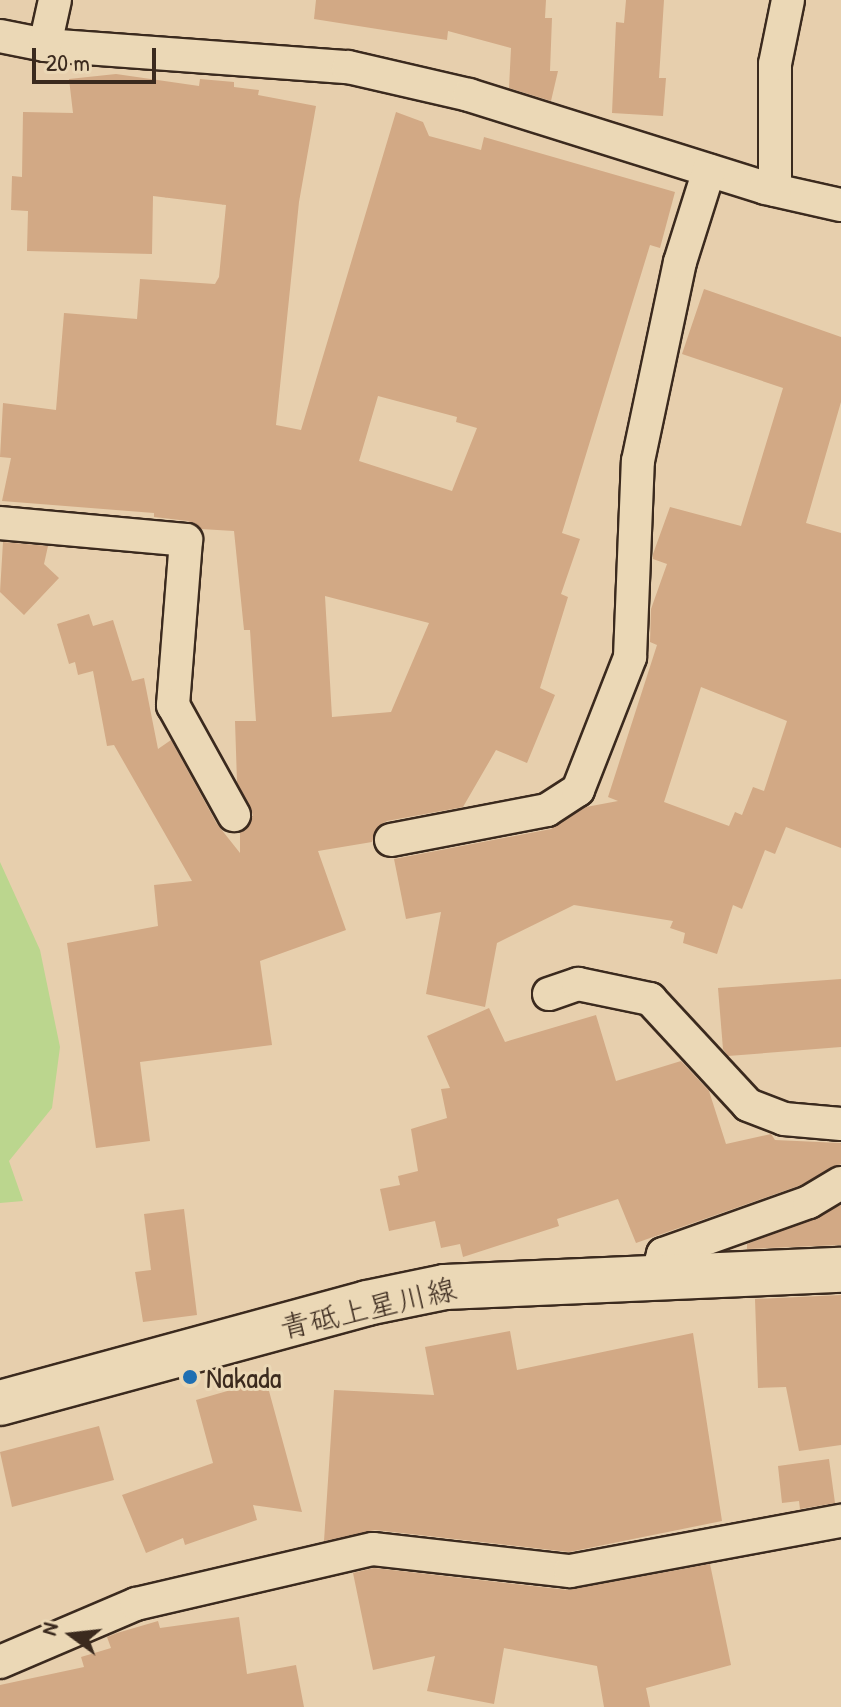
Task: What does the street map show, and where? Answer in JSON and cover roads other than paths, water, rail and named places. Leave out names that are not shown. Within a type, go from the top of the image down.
[{"type":"main road","name":"青砥上星川線","points":[[0,1403],[367,1303],[445,1287],[841,1270]]},
{"type":"street","points":[[16,44],[55,0]]},
{"type":"street","points":[[775,190],[775,64],[788,0]]},
{"type":"street","points":[[16,44],[348,67],[469,95],[775,190],[841,205]]},
{"type":"street","points":[[391,840],[547,810],[578,790],[630,657],[638,461],[680,262],[709,170]]},
{"type":"street","points":[[0,523],[186,540],[173,705],[234,815]]},
{"type":"street","points":[[549,994],[578,984],[650,999],[748,1105],[784,1119],[841,1124]]},
{"type":"street","points":[[656,1279],[663,1254],[809,1202],[841,1183]]},
{"type":"street","points":[[0,1662],[136,1604],[373,1549],[570,1571],[841,1521]]},
{"type":"place","name":"Nakada","points":[[190,1377]]}]
